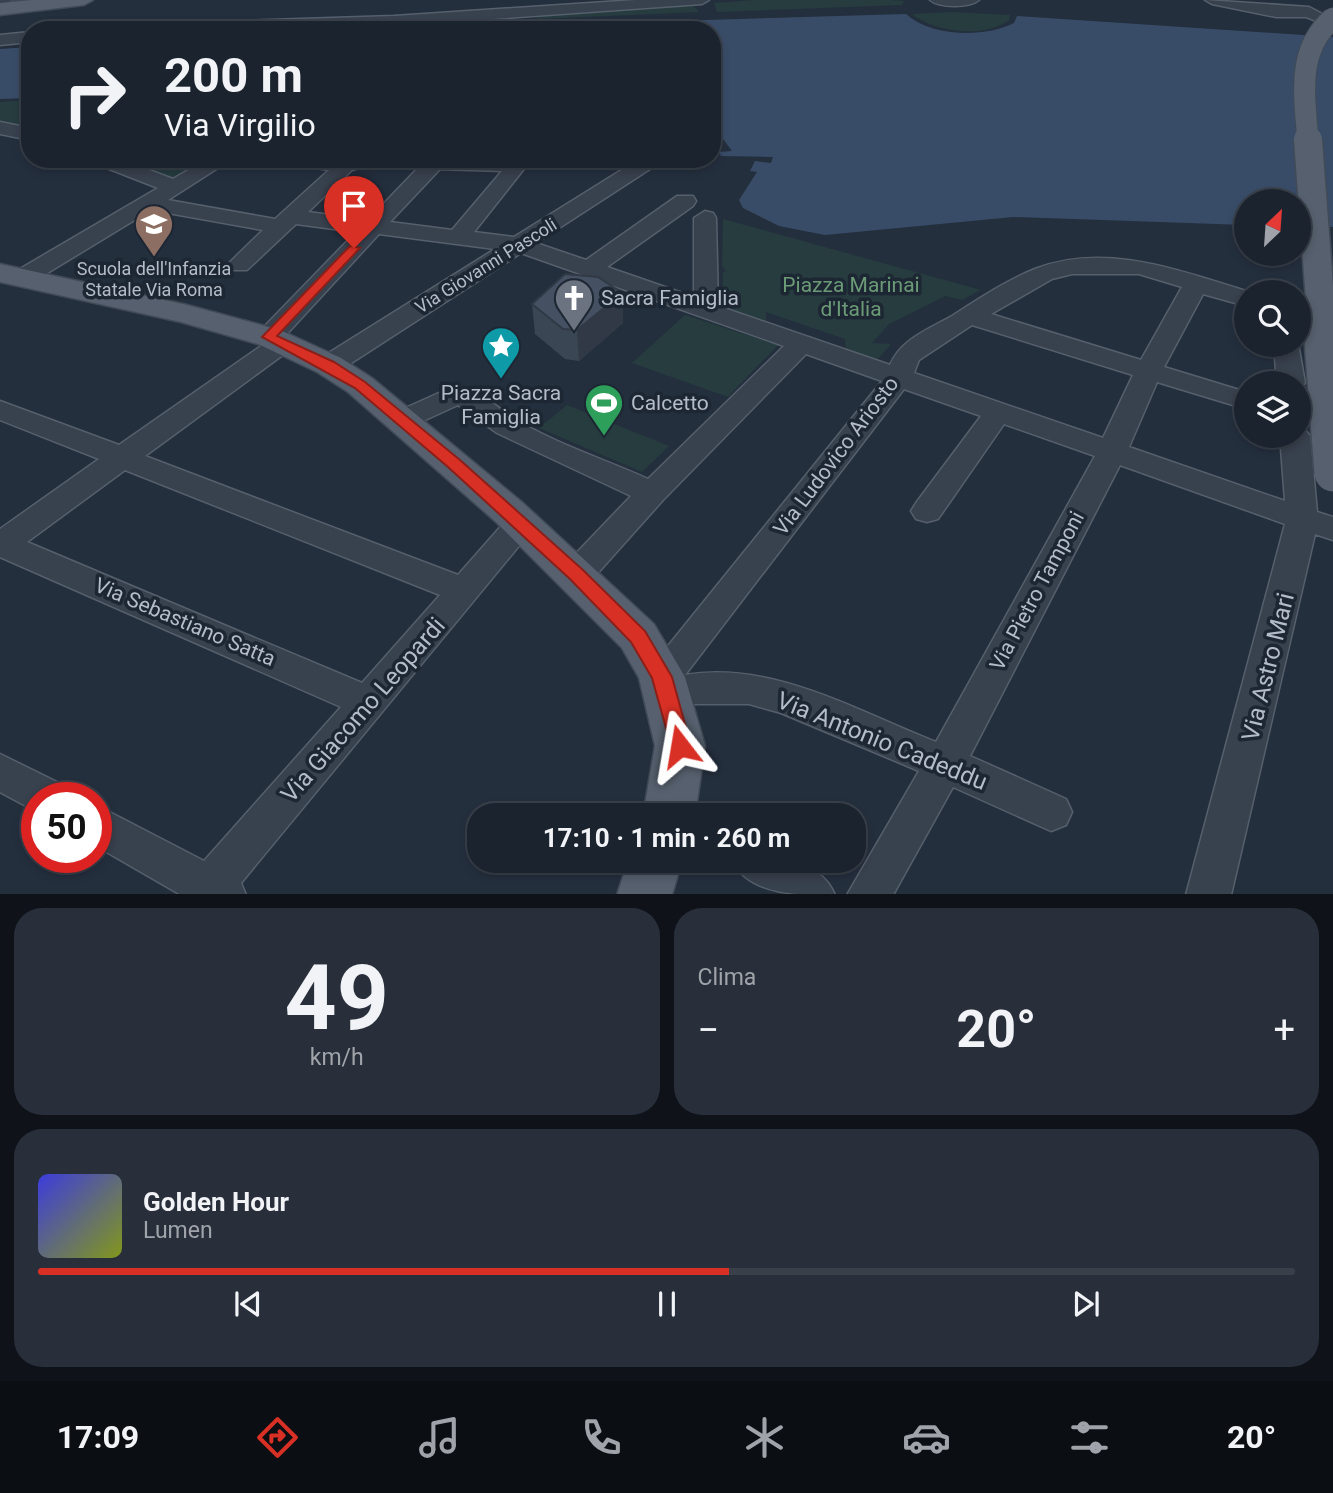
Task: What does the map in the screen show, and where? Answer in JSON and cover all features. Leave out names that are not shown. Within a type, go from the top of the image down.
[{"type":"main road","points":[[0,9],[84,0]]},
{"type":"main road","points":[[0,14],[40,4]]},
{"type":"main road","points":[[1329,18],[1312,40],[1304,58],[1304,85],[1333,473]]},
{"type":"main road","points":[[11,276],[187,314],[275,340],[329,365],[360,385],[521,524],[638,636],[664,685],[680,746],[671,803]]},
{"type":"main road","points":[[644,894],[651,873]]},
{"type":"street","points":[[0,2],[5,0]]},
{"type":"street","points":[[383,21],[536,6],[702,0]]},
{"type":"street","points":[[937,0],[972,0]]},
{"type":"street","points":[[1212,0],[1296,12],[1323,0]]},
{"type":"street","points":[[1296,12],[1302,20],[1329,18]]},
{"type":"street","points":[[0,38],[21,37]]},
{"type":"street","points":[[0,128],[21,132]]},
{"type":"street","points":[[125,168],[175,187]]},
{"type":"street","points":[[11,276],[148,203],[207,168]]},
{"type":"street","points":[[239,265],[343,168]]},
{"type":"street","points":[[1,544],[275,340],[429,168]]},
{"type":"street","points":[[459,236],[515,168]]},
{"type":"street","name":"Via Giovanni Pascoli","points":[[329,365],[638,168]]},
{"type":"street","points":[[587,270],[685,201]]},
{"type":"street","points":[[148,203],[287,222],[375,226],[520,245],[1317,524]]},
{"type":"street","points":[[700,310],[706,305],[705,218]]},
{"type":"street","name":"Via Ludovico Ariosto","points":[[664,685],[708,623],[898,379],[907,356],[967,315],[1044,274],[1072,267],[1141,267],[1234,295]]},
{"type":"street","name":"Via Pietro Tamponi","points":[[869,894],[945,764],[1112,452],[1148,371],[1196,282]]},
{"type":"street","points":[[967,315],[1234,397]]},
{"type":"street","points":[[576,575],[652,493],[801,344]]},
{"type":"street","points":[[402,420],[460,394],[507,427],[652,493]]},
{"type":"street","points":[[0,410],[464,591]]},
{"type":"street","points":[[927,511],[998,413]]},
{"type":"street","name":"Via Astro Mari","points":[[1208,894],[1317,524],[1298,448]]},
{"type":"street","name":"Via Giacomo Leopardi","points":[[213,892],[368,702],[521,524]]},
{"type":"street","name":"Via Sebastiano Satta","points":[[1,544],[368,702]]},
{"type":"street","name":"Via Antonio Cadeddu","points":[[664,685],[694,689],[749,689],[789,700],[945,764],[1051,812]]},
{"type":"street","points":[[0,771],[21,783]]},
{"type":"street","points":[[112,833],[213,892]]},
{"type":"street","points":[[775,873],[813,894]]},
{"type":"green space","points":[[754,0],[904,1],[902,5],[717,12],[714,3]]},
{"type":"green space","points":[[692,4],[699,12],[537,19],[536,15]]},
{"type":"green space","points":[[951,12],[1010,15],[1009,20],[987,30],[960,31],[933,25],[912,14]]},
{"type":"green space","points":[[21,101],[21,126],[0,123],[0,102]]},
{"type":"green space","points":[[145,168],[195,168],[176,179]]},
{"type":"green space","name":"Piazza Marinai d'Italia","points":[[723,219],[981,290],[962,300],[945,296],[889,324],[872,343],[891,344],[877,360],[846,350],[845,339],[766,312],[766,323],[722,308],[723,272],[726,271],[722,266]]},
{"type":"green space","points":[[685,315],[778,345],[728,397],[632,363]]},
{"type":"green space","name":"Calcetto","points":[[567,405],[669,446],[642,472],[539,428]]},
{"type":"water","points":[[906,14],[929,27],[974,33],[1002,28],[1014,23],[1017,16],[1333,37],[1333,227],[1311,226],[1311,189],[1234,189],[1234,225],[1013,217],[825,235],[779,226],[743,208],[739,200],[757,172],[750,171],[755,161],[771,163],[773,157],[721,156],[721,152],[732,151],[721,136],[721,21],[673,21]]},
{"type":"water","points":[[21,48],[21,98],[0,99],[0,49]]},
{"type":"building","points":[[565,274],[598,277],[622,293],[577,330],[563,329],[532,304]]},
{"type":"place","name":"Scuola dell'Infanzia Statale Via Roma","points":[[154,258]]},
{"type":"place","name":"Sacra Famiglia","points":[[574,332]]},
{"type":"place","name":"Piazza Sacra Famiglia","points":[[501,380]]},
{"type":"place","name":"Calcetto","points":[[604,437]]},
{"type":"route","points":[[354,248],[269,337],[329,365],[360,385],[509,512],[638,636],[662,677],[680,746]]}]
